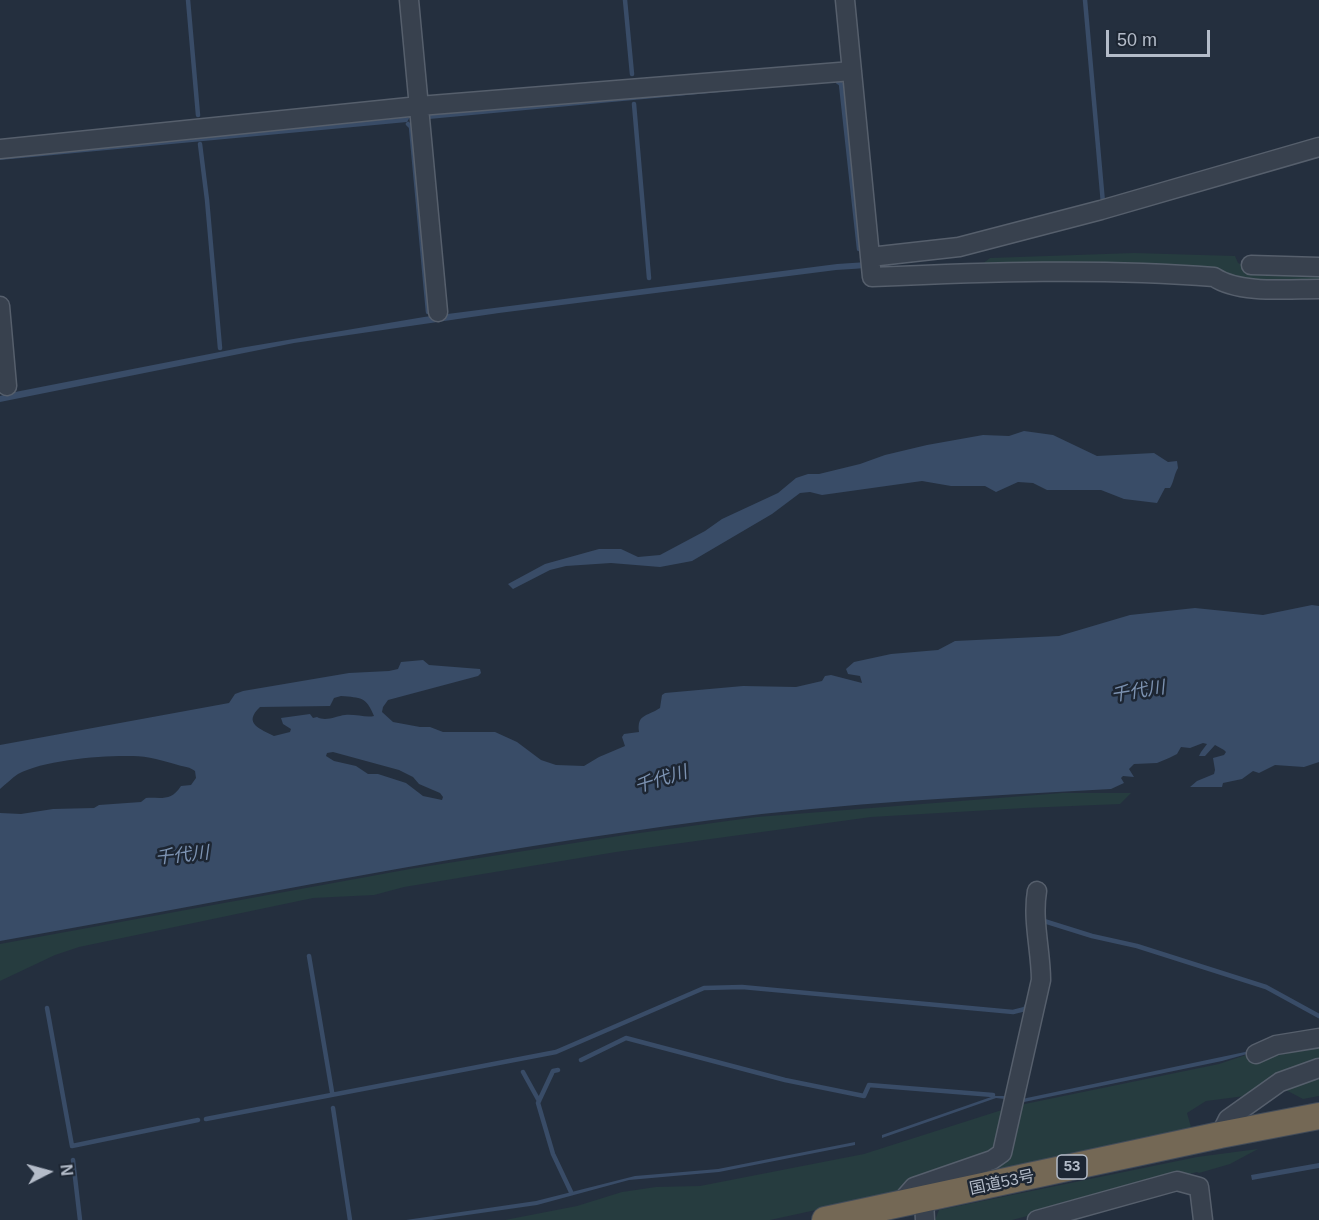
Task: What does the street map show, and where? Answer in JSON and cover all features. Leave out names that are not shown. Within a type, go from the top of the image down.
[{"type":"highway","name":"国道53号","points":[[825,1220],[916,1208],[1220,1135],[1319,1116]]},
{"type":"street","points":[[409,0],[438,312]]},
{"type":"street","points":[[845,0],[872,277],[998,271],[1128,271],[1214,277],[1223,283],[1244,288],[1319,289]]},
{"type":"street","points":[[0,149],[419,106],[852,71]]},
{"type":"street","points":[[870,257],[959,247],[1101,210],[1319,147]]},
{"type":"street","points":[[1251,265],[1319,267]]},
{"type":"street","points":[[0,306],[7,386]]},
{"type":"street","points":[[916,1208],[914,1187],[992,1160],[1002,1153],[1041,981],[1035,902],[1037,891]]},
{"type":"street","points":[[1256,1054],[1275,1045],[1319,1038]]},
{"type":"street","points":[[1220,1135],[1228,1119],[1274,1086],[1319,1068]]},
{"type":"street","points":[[1037,1220],[1177,1181],[1199,1187],[1203,1220]]},
{"type":"green space","points":[[1134,253],[1235,256],[1238,263],[1251,269],[1300,272],[1319,277],[1319,283],[981,265],[990,258]]},
{"type":"green space","points":[[1062,793],[1131,793],[1120,804],[871,817],[616,852],[404,887],[374,895],[313,898],[79,947],[55,955],[0,981],[0,944],[410,869],[757,817]]},
{"type":"green space","points":[[1319,1041],[1319,1064],[1276,1079],[1245,1096],[1206,1101],[1187,1113],[1191,1127],[1208,1125],[924,1187],[988,1165],[1015,1106],[1219,1064],[1252,1053]]},
{"type":"green space","points":[[1319,1072],[1319,1096],[1303,1099],[1282,1088]]},
{"type":"green space","points":[[1005,1109],[999,1149],[903,1191],[770,1220],[505,1220],[577,1206],[622,1192],[656,1187],[700,1186],[864,1154]]},
{"type":"green space","points":[[1258,1149],[1230,1164],[1199,1173],[1012,1220],[935,1220],[939,1210],[1197,1157]]},
{"type":"water","points":[[841,77],[838,81],[429,119],[428,114]]},
{"type":"water","points":[[410,117],[407,122],[0,160],[0,155]]},
{"type":"water","points":[[1319,156],[1116,215],[934,258],[499,313],[294,343],[0,402],[0,396],[10,393],[240,348],[424,317],[837,264],[882,261]]},
{"type":"water","points":[[1024,431],[1053,435],[1097,456],[1154,453],[1168,462],[1177,461],[1178,468],[1170,488],[1165,488],[1157,503],[1124,499],[1101,490],[1047,490],[1033,483],[1018,482],[996,492],[985,486],[951,486],[922,481],[822,495],[810,492],[800,493],[772,514],[692,561],[660,567],[611,563],[566,566],[550,570],[513,589],[508,584],[545,564],[599,549],[621,549],[638,557],[660,555],[705,531],[722,519],[778,493],[796,478],[808,474],[819,474],[927,445],[983,435],[1009,436]]},
{"type":"water","name":"千代川","points":[[1312,605],[1319,606],[1319,762],[1304,767],[1275,765],[1259,773],[1253,771],[1242,779],[1223,783],[1222,787],[1190,787],[1197,781],[1214,774],[1213,758],[1224,755],[1226,752],[1215,745],[1205,756],[1199,756],[1207,744],[1203,743],[1190,748],[1181,747],[1177,754],[1157,763],[1134,764],[1129,769],[1134,777],[1123,776],[1121,778],[1124,783],[1111,789],[861,805],[762,814],[623,832],[355,876],[0,941],[0,813],[21,814],[53,809],[94,808],[99,805],[141,802],[146,798],[169,797],[181,786],[191,785],[196,778],[195,771],[162,760],[138,756],[106,756],[74,759],[29,769],[18,774],[0,789],[0,745],[229,703],[235,694],[243,691],[349,673],[389,671],[398,669],[401,662],[423,660],[429,665],[480,669],[481,673],[478,676],[388,700],[382,712],[393,722],[430,727],[443,732],[495,732],[517,742],[541,760],[556,765],[584,766],[625,746],[622,737],[624,734],[639,732],[641,719],[660,708],[662,695],[665,693],[743,686],[796,687],[822,681],[825,676],[831,675],[862,683],[860,676],[848,674],[846,669],[854,662],[891,654],[938,650],[955,641],[1059,636],[1130,615],[1195,608],[1263,615]],"holes":[[[341,696],[362,699],[374,716],[345,715],[324,719],[313,718],[310,714],[281,718],[283,724],[291,729],[290,732],[274,736],[253,722],[255,713],[260,707],[330,706],[334,698]],[[333,752],[399,770],[413,777],[419,784],[440,793],[442,800],[423,796],[406,783],[378,774],[368,774],[356,766],[334,761],[326,756],[327,753]]]},
{"type":"water","points":[[1266,1040],[1268,1043],[1247,1054],[1222,1061],[1024,1102],[1022,1099],[1245,1052]]},
{"type":"water","points":[[994,1096],[1005,1096],[1005,1099],[996,1098],[882,1138],[882,1135]]},
{"type":"water","points":[[855,1142],[855,1145],[719,1172],[629,1180],[537,1205],[432,1220],[406,1220],[536,1201],[635,1176],[718,1169]]},
{"type":"water","points":[[1319,1163],[1319,1168],[1252,1180],[1251,1175]]},
{"type":"waterway","points":[[188,0],[198,115]]},
{"type":"waterway","points":[[625,0],[632,74]]},
{"type":"waterway","points":[[1085,0],[1103,203]]},
{"type":"waterway","points":[[838,82],[841,84],[859,249]]},
{"type":"waterway","points":[[634,104],[649,278]]},
{"type":"waterway","points":[[408,124],[411,127],[428,312]]},
{"type":"waterway","points":[[200,144],[220,348]]},
{"type":"waterway","points":[[1044,921],[1092,936],[1137,946],[1266,987],[1319,1016]]},
{"type":"waterway","points":[[309,956],[332,1092]]},
{"type":"waterway","points":[[206,1119],[556,1052],[704,988],[742,987],[1013,1012],[1025,1009],[1028,1003]]},
{"type":"waterway","points":[[47,1008],[72,1146],[198,1120]]},
{"type":"waterway","points":[[581,1060],[626,1038],[785,1080],[864,1096],[869,1085],[993,1095]]},
{"type":"waterway","points":[[558,1070],[553,1071],[538,1103],[553,1154],[571,1192]]},
{"type":"waterway","points":[[523,1072],[539,1101]]},
{"type":"waterway","points":[[333,1108],[350,1220]]},
{"type":"waterway","points":[[73,1160],[80,1220]]}]
